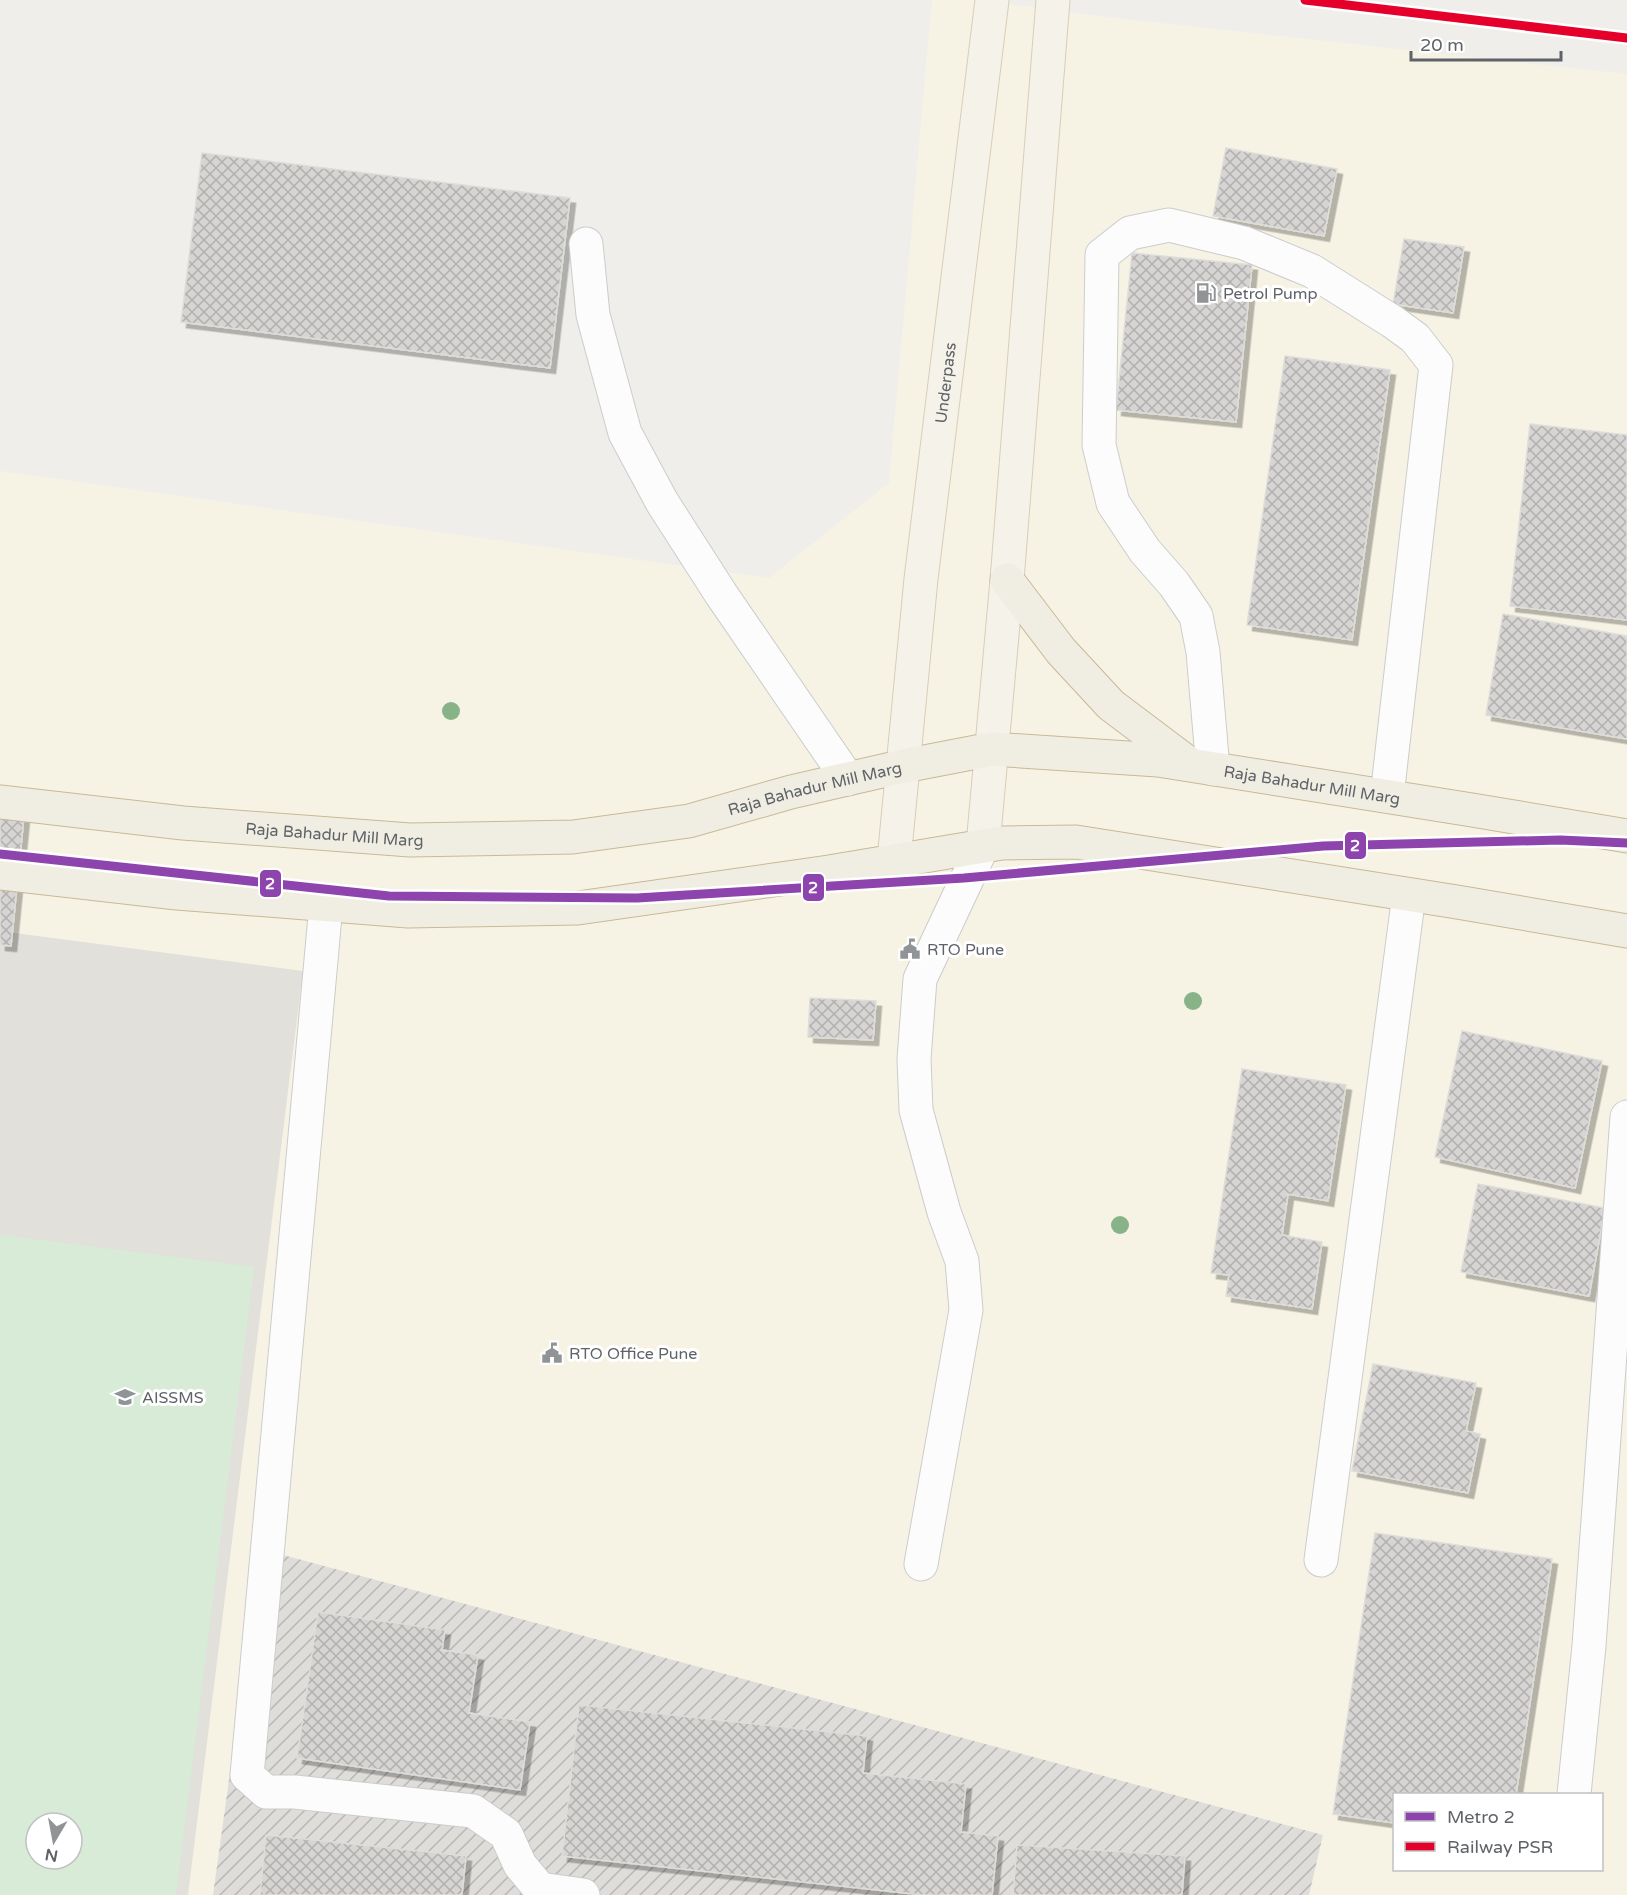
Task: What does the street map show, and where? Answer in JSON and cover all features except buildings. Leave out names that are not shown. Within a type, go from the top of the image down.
[{"type":"highway","points":[[1007,580],[1061,651],[1111,705],[1202,767]]},
{"type":"highway","name":"Raja Bahadur Mill Marg","points":[[0,802],[183,823],[410,840],[573,837],[689,821],[791,792],[992,749],[1158,760],[1627,836]]},
{"type":"highway","points":[[0,873],[177,893],[408,911],[578,908],[829,872],[983,845],[1076,842],[1627,931]]},
{"type":"main road","name":"Underpass","points":[[894,860],[921,579],[992,0]]},
{"type":"main road","points":[[983,845],[1007,580],[1053,0]]},
{"type":"street","points":[[1202,767],[1203,652],[1196,616],[1174,584],[1145,551],[1113,503],[1099,445],[1102,255],[1130,232],[1169,225],[1244,243],[1312,271],[1415,338],[1436,365],[1387,796]]},
{"type":"street","points":[[586,244],[593,315],[625,434],[662,502],[721,594],[848,779]]},
{"type":"street","points":[[921,1564],[966,1310],[962,1261],[944,1212],[916,1110],[914,1059],[920,980],[983,845]]},
{"type":"street","points":[[1321,1560],[1409,894]]},
{"type":"street","points":[[326,905],[247,1774],[266,1792],[295,1792],[473,1811],[506,1834],[520,1865],[540,1889],[583,1895]]},
{"type":"street","points":[[1574,1793],[1589,1646],[1627,1117]]},
{"type":"shaded area","points":[[932,0],[979,0],[1105,17],[1627,74],[1627,1895],[0,1895],[0,471],[769,578],[889,483]]},
{"type":"shaded area","name":"AISSMS","points":[[0,931],[303,971],[188,1895],[0,1895]]},
{"type":"shaded area","points":[[261,1549],[1323,1835],[1309,1895],[213,1895]]},
{"type":"green space","points":[[0,1235],[254,1267],[176,1895],[0,1895]]},
{"type":"metro line","name":"2","points":[[0,854],[389,896],[637,898],[964,878],[1323,846],[1560,840],[1627,843]]},
{"type":"rail line","name":"PSR","points":[[1305,0],[1627,38]]},
{"type":"place","name":"Petrol Pump","points":[[1206,293]]},
{"type":"place","name":"RTO Pune","points":[[910,949]]},
{"type":"place","name":"RTO Office Pune","points":[[552,1353]]},
{"type":"place","name":"AISSMS","points":[[125,1397]]}]
